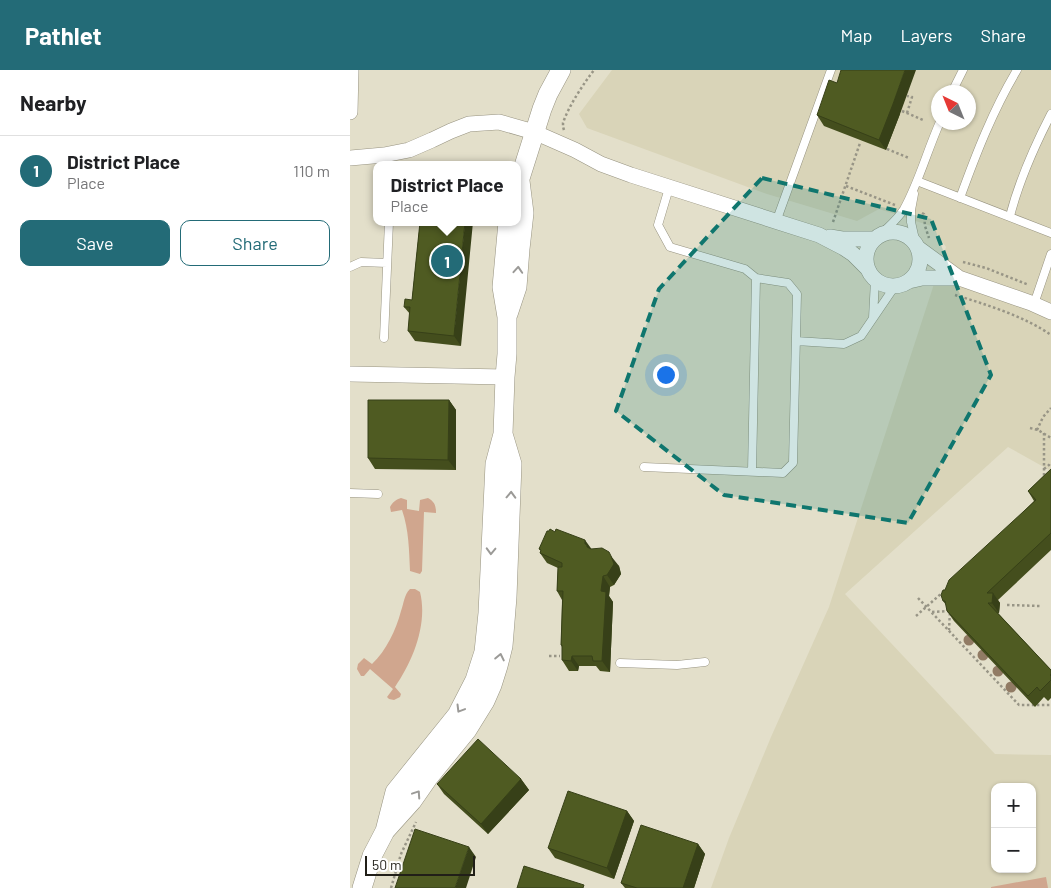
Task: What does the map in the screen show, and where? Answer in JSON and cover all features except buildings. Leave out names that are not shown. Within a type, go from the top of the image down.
[{"type":"street","points":[[350,112],[351,70]]},
{"type":"street","points":[[521,174],[548,94],[562,72]]},
{"type":"street","points":[[350,158],[409,150],[469,124],[499,122],[534,132],[601,164],[776,222],[819,235],[842,239],[877,237]]},
{"type":"street","points":[[507,317],[517,287],[524,213],[521,198]]},
{"type":"street","points":[[362,888],[372,856],[385,831],[395,792],[456,715],[480,667],[486,638],[488,613],[494,464],[503,434],[507,317],[502,287],[508,226]]},
{"type":"street","points":[[871,274],[866,260],[870,245],[877,237],[885,233],[897,232],[921,244],[959,278]]},
{"type":"street","points":[[819,235],[853,254],[881,284],[888,286],[902,284],[922,278],[959,278],[1034,304],[1051,312]]},
{"type":"street","points":[[902,284],[914,277],[919,266],[921,244]]},
{"type":"street","points":[[350,374],[505,377]]},
{"type":"lane","points":[[776,222],[831,70]]},
{"type":"lane","points":[[955,85],[962,70]]},
{"type":"lane","points":[[960,198],[987,128],[1017,70]]},
{"type":"lane","points":[[1010,216],[1023,176],[1051,114]]},
{"type":"lane","points":[[921,244],[911,222],[908,209],[937,130]]},
{"type":"lane","points":[[917,181],[1051,233]]},
{"type":"lane","points":[[644,467],[782,473],[793,463],[797,294],[788,283],[756,278],[745,269],[670,247],[658,226],[669,188]]},
{"type":"lane","points":[[877,237],[908,209]]},
{"type":"lane","points":[[384,338],[389,226]]},
{"type":"lane","points":[[1034,304],[1051,254]]},
{"type":"lane","points":[[350,267],[361,262],[388,263]]},
{"type":"lane","points":[[871,274],[873,318]]},
{"type":"lane","points":[[752,471],[756,278]]},
{"type":"lane","points":[[796,341],[844,344],[860,336],[902,284]]},
{"type":"lane","points":[[350,493],[378,494]]},
{"type":"lane","points":[[620,663],[677,665],[705,662]]},
{"type":"path","points":[[562,145],[563,124],[580,91],[594,70]]},
{"type":"path","points":[[907,96],[912,97],[907,113]]},
{"type":"path","points":[[902,111],[924,120]]},
{"type":"path","points":[[833,222],[860,144]]},
{"type":"path","points":[[887,149],[909,158]]},
{"type":"path","points":[[846,186],[924,214],[925,226],[921,244]]},
{"type":"path","points":[[959,260],[986,268],[1039,289]]},
{"type":"path","points":[[955,295],[1026,321],[1051,336]]},
{"type":"path","points":[[1037,430],[1043,417],[1051,408]]},
{"type":"path","points":[[1030,428],[1044,433],[1051,438]]},
{"type":"path","points":[[1042,484],[1044,476],[1044,433]]},
{"type":"path","points":[[1044,469],[1051,462]]},
{"type":"path","points":[[916,616],[948,587]]},
{"type":"path","points":[[918,598],[1019,704],[1051,705]]},
{"type":"path","points":[[1007,606],[1041,606]]},
{"type":"path","points":[[932,612],[950,611],[949,630]]},
{"type":"path","points":[[549,656],[560,656]]},
{"type":"highlighted area","points":[[762,178],[931,219],[991,375],[908,523],[724,495],[616,411],[659,289]]},
{"type":"shaded area","points":[[612,70],[1051,70],[1051,471],[1008,447],[845,594],[995,754],[1051,755],[1051,888],[711,888],[729,838],[771,737],[829,607],[946,247],[931,226],[879,209],[857,221],[767,194],[587,128],[579,114]]},
{"type":"shaded area","points":[[401,498],[407,500],[407,509],[419,511],[420,500],[428,498],[435,506],[436,513],[424,512],[422,571],[420,574],[410,571],[409,548],[402,510],[391,512],[390,507],[392,504]]},
{"type":"shaded area","points":[[410,589],[420,592],[422,617],[413,654],[395,687],[401,694],[400,697],[394,700],[387,697],[393,689],[370,669],[364,676],[361,676],[357,669],[358,664],[364,658],[372,664],[386,647],[396,625],[405,596]]},
{"type":"shaded area","points":[[1046,877],[1048,888],[991,888],[991,887]]},
{"type":"place","name":"District Place","points":[[447,261]]}]
